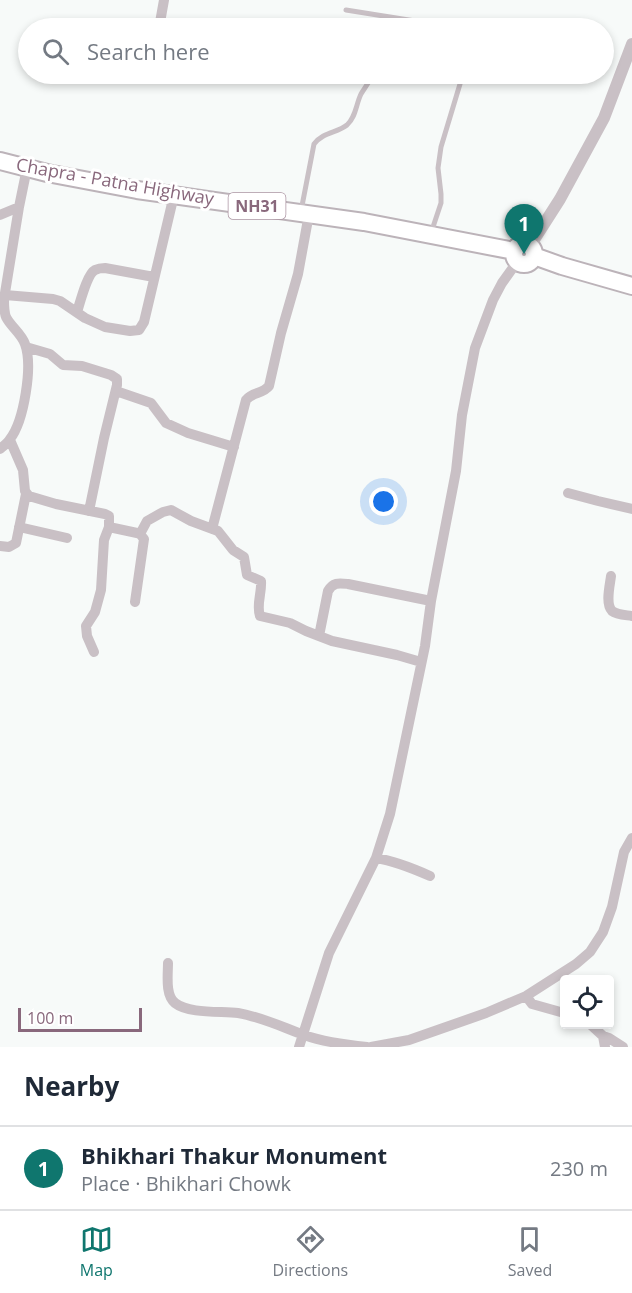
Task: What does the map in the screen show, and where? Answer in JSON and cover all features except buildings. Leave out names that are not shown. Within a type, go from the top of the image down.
[{"type":"highway","name":"Chapra - Patna Highway","points":[[0,161],[137,190],[305,213],[431,235],[524,254],[632,286]]},
{"type":"street","points":[[161,18],[164,0]]},
{"type":"street","points":[[299,1047],[329,953],[376,858],[390,814],[456,471],[462,415],[475,348],[502,283],[560,199],[604,118],[632,44]]},
{"type":"street","points":[[0,449],[10,440],[15,429],[23,404],[28,368],[26,347],[22,337],[6,318],[4,309],[27,168]]},
{"type":"street","points":[[5,295],[53,299],[105,327],[139,330],[144,322],[174,195]]},
{"type":"street","points":[[0,215],[19,207]]},
{"type":"street","points":[[212,529],[246,400],[249,396],[266,391],[269,386],[298,274],[305,213]]},
{"type":"street","points":[[76,312],[94,270],[105,268],[154,278]]},
{"type":"street","points":[[26,347],[50,354],[63,366],[81,366],[116,377],[116,391],[90,511]]},
{"type":"street","points":[[116,391],[151,403],[170,426],[188,434],[234,447]]},
{"type":"street","points":[[0,546],[9,547],[16,543],[26,494],[23,470],[10,440]]},
{"type":"street","points":[[568,493],[632,509]]},
{"type":"street","points":[[26,494],[43,501],[108,515],[110,518],[104,540],[103,575],[99,596],[95,612],[86,626],[87,636],[94,652]]},
{"type":"street","points":[[140,534],[147,521],[167,510],[175,512],[221,534],[233,550],[244,557],[247,575],[261,581],[260,616],[290,623],[343,644],[421,662]]},
{"type":"street","points":[[20,527],[67,538]]},
{"type":"street","points":[[109,527],[143,536],[144,543],[135,602]]},
{"type":"street","points":[[611,576],[610,609],[615,613],[632,616]]},
{"type":"street","points":[[319,636],[328,591],[334,584],[348,584],[431,601]]},
{"type":"street","points":[[168,963],[170,996],[176,1004],[188,1009],[229,1012],[255,1017],[303,1035],[344,1044],[369,1047],[409,1040],[486,1013],[526,996],[576,964],[590,952],[603,932],[612,907],[624,852],[632,838]]},
{"type":"street","points":[[376,858],[389,860],[430,876]]},
{"type":"street","points":[[526,996],[532,1004],[560,1012]]},
{"type":"street","points":[[594,1029],[604,1042],[609,1038],[623,1047]]},
{"type":"lane","points":[[346,10],[393,18]]},
{"type":"lane","points":[[305,213],[314,144],[321,136],[349,123],[367,84]]},
{"type":"lane","points":[[431,235],[441,203],[438,168],[441,147],[460,84]]},
{"type":"place","name":"Bhikhari Thakur Monument","points":[[524,254]]}]
